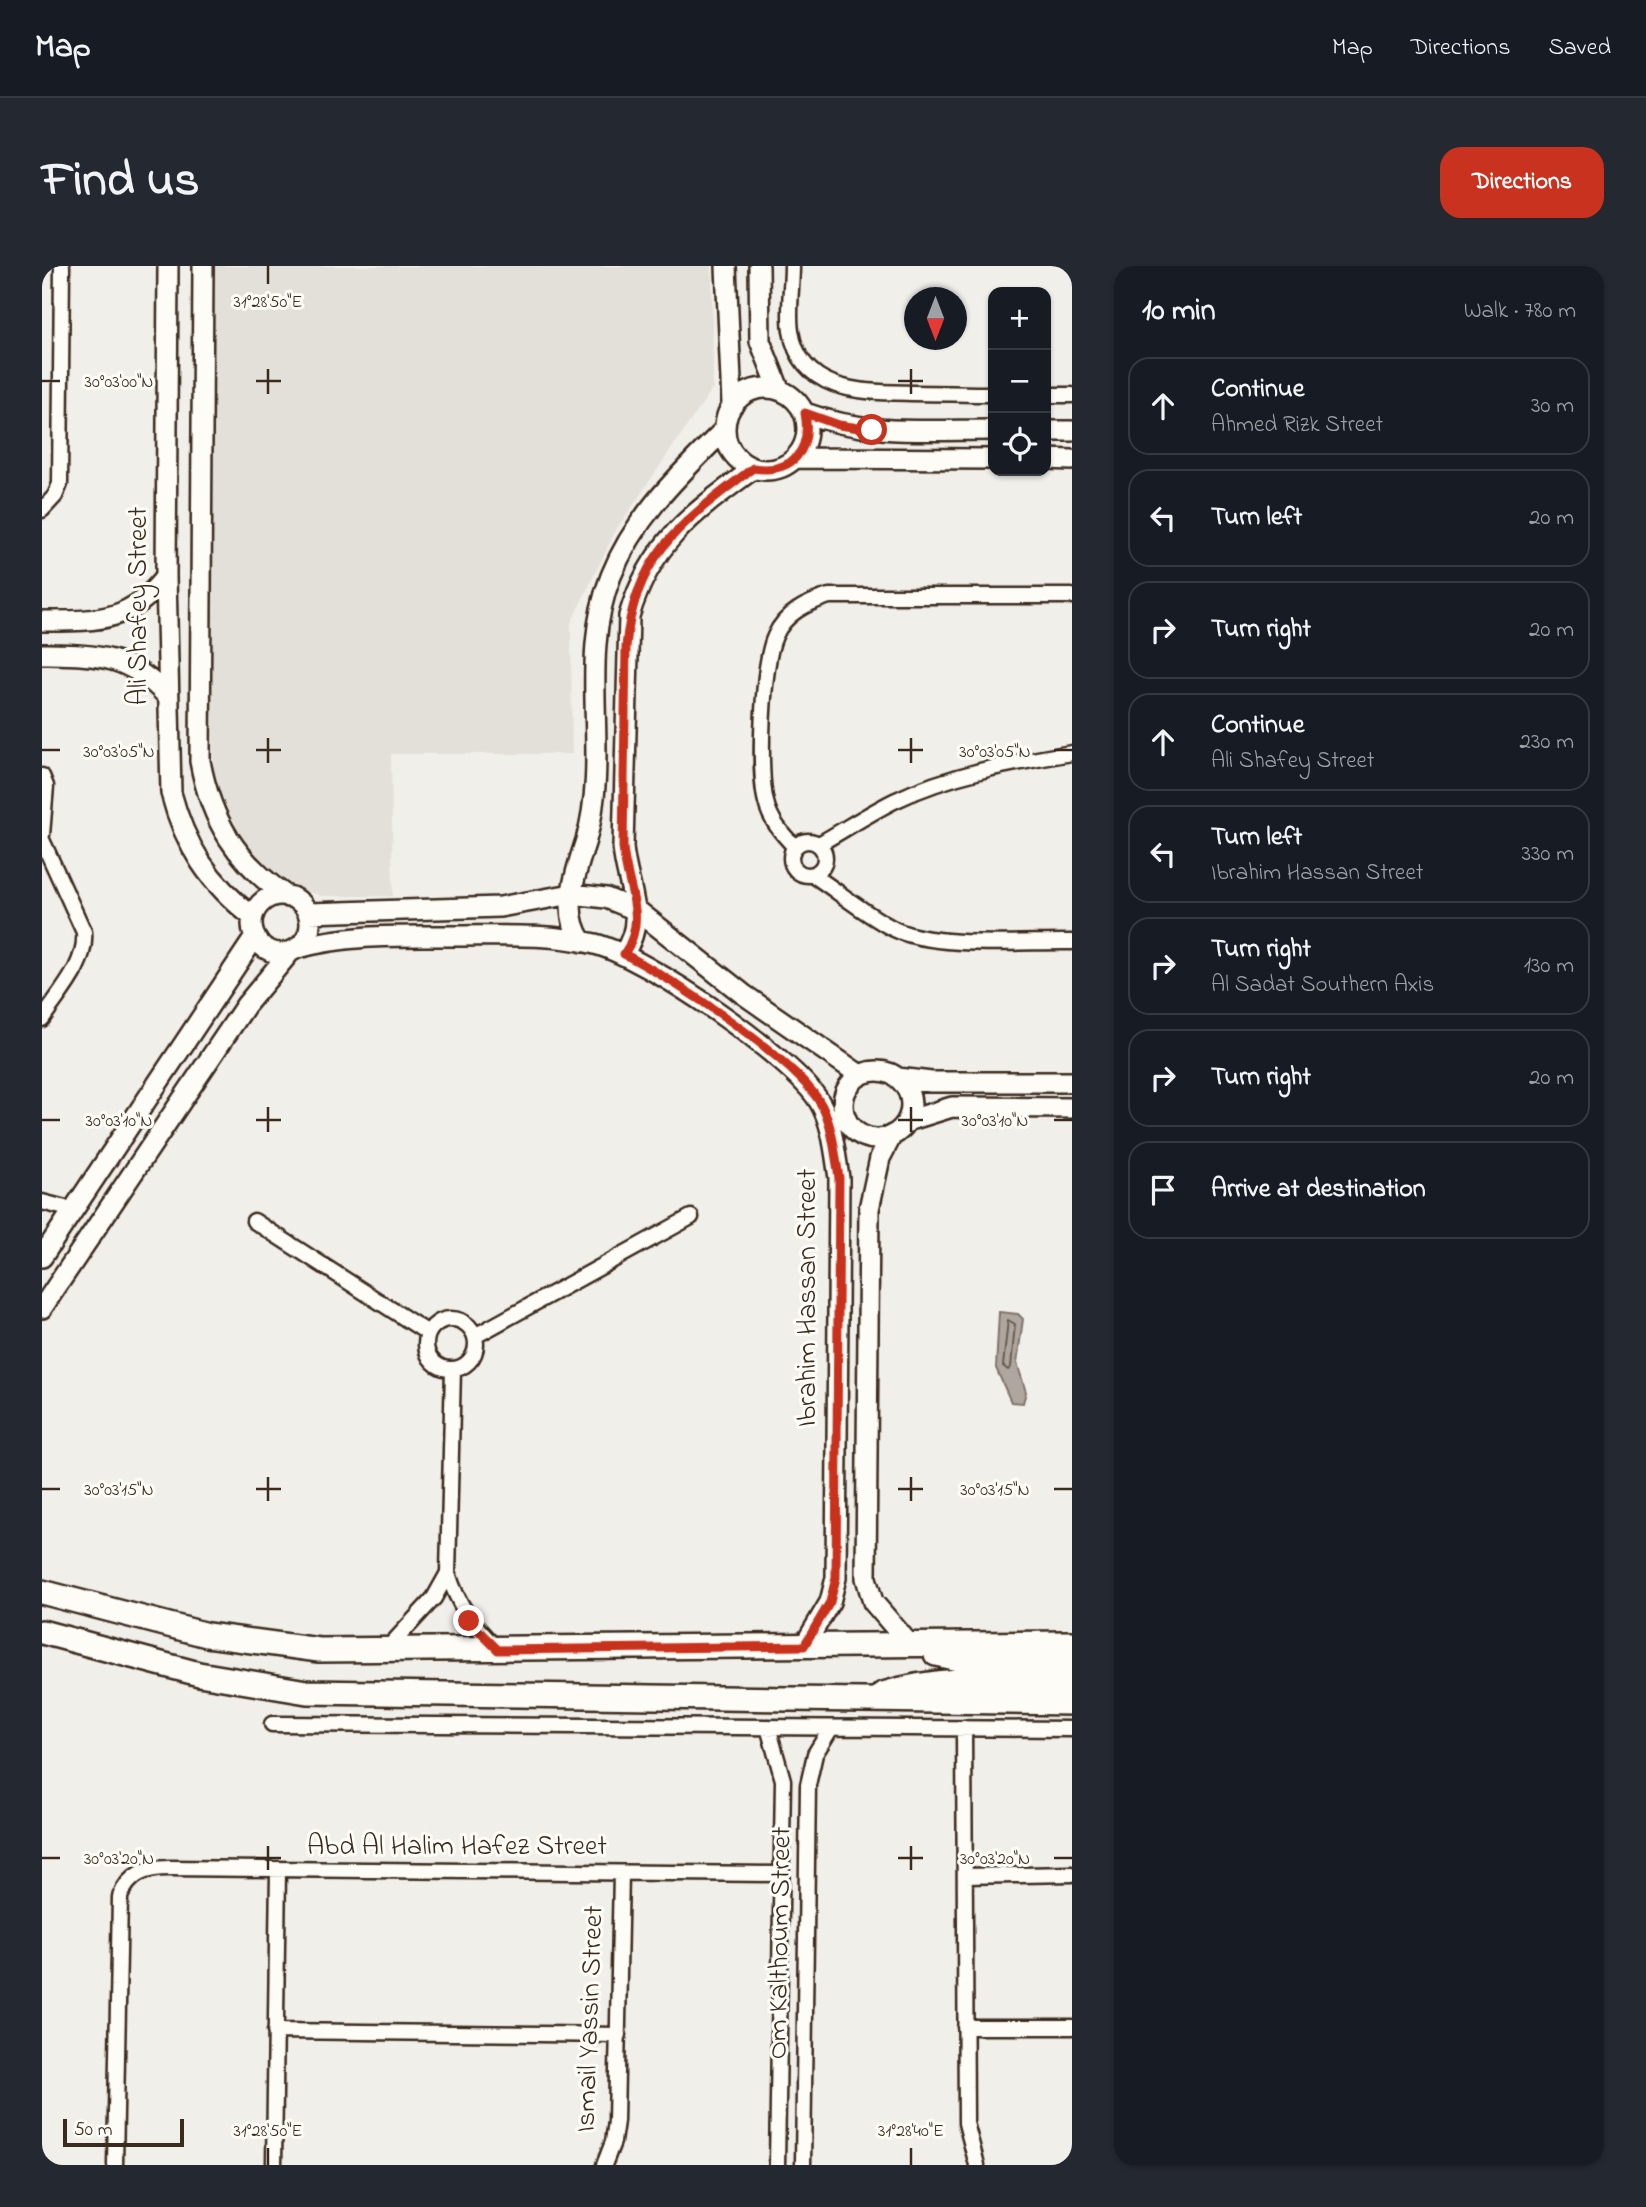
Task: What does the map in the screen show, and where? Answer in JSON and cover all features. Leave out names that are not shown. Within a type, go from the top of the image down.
[{"type":"main road","points":[[42,1592],[247,1642],[319,1650],[384,1652],[1072,1643]]},
{"type":"main road","points":[[45,1635],[199,1674],[307,1692],[1072,1703]]},
{"type":"main road","points":[[910,1645],[967,1661],[1072,1662]]},
{"type":"main road","points":[[860,1702],[893,1691],[936,1682],[1072,1680]]},
{"type":"street","points":[[42,510],[55,496],[60,484],[62,266]]},
{"type":"street","name":"Ali Shafey Street","points":[[168,266],[166,576],[170,793],[178,822],[208,876],[254,927]]},
{"type":"street","points":[[42,1308],[246,1005],[309,932],[308,913],[296,900],[265,881],[227,839],[208,797],[200,761],[203,266]]},
{"type":"street","points":[[582,942],[570,916],[595,782],[599,619],[610,579],[626,542],[649,508],[724,430],[732,404],[726,266]]},
{"type":"street","points":[[759,266],[760,341],[779,389]]},
{"type":"street","points":[[792,266],[791,330],[804,360],[828,382],[859,392],[988,394]]},
{"type":"street","points":[[724,430],[733,453],[753,468],[768,471],[783,467],[796,458],[805,445],[808,429],[805,413],[794,398],[779,389],[762,387],[745,393],[732,404]]},
{"type":"street","points":[[1051,395],[1072,395]]},
{"type":"street","points":[[805,413],[839,425],[872,430],[988,430]]},
{"type":"street","points":[[1051,431],[1072,431]]},
{"type":"street","points":[[796,458],[988,459]]},
{"type":"street","points":[[1051,459],[1072,460]]},
{"type":"street","points":[[624,954],[636,929],[638,911],[627,876],[623,847],[629,616],[647,569],[670,536],[753,468]]},
{"type":"street","points":[[42,621],[111,618],[133,609],[152,594],[166,576]]},
{"type":"street","points":[[794,847],[773,820],[763,786],[768,656],[775,635],[789,616],[807,603],[829,596],[1072,596]]},
{"type":"street","points":[[42,654],[113,659],[134,667],[153,680],[168,697]]},
{"type":"street","points":[[1072,752],[1008,763],[947,781],[895,801],[819,844],[803,841],[794,847],[791,861],[799,873],[813,875],[893,929],[908,935],[935,940],[1072,942]]},
{"type":"street","points":[[42,776],[46,786],[42,835]]},
{"type":"street","points":[[42,840],[84,932],[85,947],[80,962],[42,1019]]},
{"type":"street","points":[[813,875],[826,861],[819,844]]},
{"type":"street","points":[[308,913],[500,907],[572,894],[606,898],[638,911],[743,994],[860,1075]]},
{"type":"street","points":[[42,1256],[254,927],[258,907],[266,900],[288,897]]},
{"type":"street","points":[[254,927],[270,951],[294,950]]},
{"type":"street","name":"Ibrahim Hassan Street","points":[[294,950],[357,937],[547,935],[624,954],[719,1014],[795,1072],[837,1121],[839,1178],[836,1578],[830,1602],[804,1646]]},
{"type":"street","points":[[892,1135],[881,1138],[860,1134],[837,1121],[846,1089],[860,1075],[880,1071],[898,1078],[932,1082],[1072,1082]]},
{"type":"street","points":[[898,1078],[910,1098],[907,1121]]},
{"type":"street","points":[[910,1645],[873,1602],[866,1578],[869,1209],[880,1158],[892,1135],[907,1121],[952,1107],[1072,1108]]},
{"type":"street","points":[[42,1202],[73,1210],[98,1224]]},
{"type":"street","points":[[475,1336],[691,1217]]},
{"type":"street","points":[[254,1221],[428,1333]]},
{"type":"street","points":[[449,1318],[465,1323],[475,1336],[472,1358],[461,1367],[444,1368],[430,1358],[426,1341],[428,1333],[433,1326],[449,1318]]},
{"type":"street","points":[[453,1369],[449,1573],[456,1598],[469,1621],[498,1650]]},
{"type":"street","points":[[384,1652],[434,1598],[449,1573]]},
{"type":"street","points":[[272,1724],[1072,1729]]},
{"type":"street","name":"Om Kalthoum Street","points":[[768,1727],[783,1780],[777,2165]]},
{"type":"street","name":"Om Kalthoum Street","points":[[803,2165],[807,1785],[815,1754],[831,1728]]},
{"type":"street","points":[[964,1728],[966,2123],[977,2165]]},
{"type":"street","name":"Abd Al Halim Hafez Street","points":[[115,2165],[119,1910],[125,1885],[137,1874],[152,1868],[781,1874]]},
{"type":"street","points":[[274,2165],[278,1870]]},
{"type":"street","name":"Ismail Yassin Street","points":[[604,2165],[613,2142],[616,2121],[621,1873]]},
{"type":"street","points":[[965,1876],[1072,1874]]},
{"type":"street","points":[[965,2027],[1072,2027]]},
{"type":"street","points":[[275,2031],[619,2035]]},
{"type":"street","points":[[779,2053],[805,2053]]},
{"type":"shaded area","points":[[214,266],[712,266],[713,388],[616,530],[571,623],[572,754],[391,754],[393,896],[322,896],[285,885],[252,860],[214,792],[211,636]]},
{"type":"water","points":[[999,1312],[1018,1314],[1023,1319],[1017,1363],[1026,1392],[1023,1403],[1011,1402],[996,1368]]},
{"type":"route","points":[[469,1621],[498,1650],[804,1646],[830,1602],[836,1578],[839,1178],[834,1143],[821,1104],[810,1087],[795,1072],[719,1014],[624,954],[636,929],[638,911],[627,876],[623,847],[626,647],[629,616],[638,587],[652,560],[670,536],[753,468],[768,471],[783,467],[796,458],[805,445],[808,429],[805,413],[839,425],[872,430]]}]
